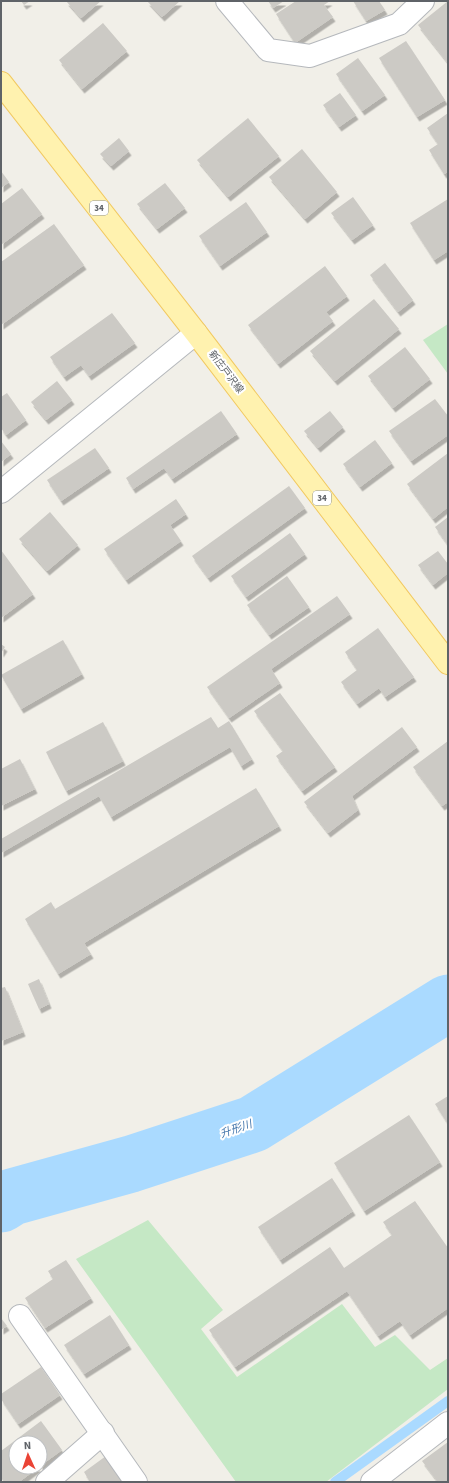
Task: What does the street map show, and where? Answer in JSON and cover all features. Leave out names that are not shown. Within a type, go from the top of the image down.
[{"type":"main road","name":"新庄戸沢線","points":[[1,83],[196,333],[448,662]]},
{"type":"street","points":[[227,1],[268,50],[310,56],[399,24],[423,1]]},
{"type":"street","points":[[1,492],[196,333]]},
{"type":"street","points":[[20,1316],[136,1482]]},
{"type":"street","points":[[372,1482],[448,1423]]},
{"type":"street","points":[[46,1482],[103,1433]]},
{"type":"green space","points":[[448,324],[448,374],[423,340]]},
{"type":"green space","points":[[148,1220],[223,1310],[201,1329],[237,1377],[342,1304],[375,1347],[395,1335],[430,1370],[448,1358],[448,1389],[326,1482],[236,1482],[76,1259]]},
{"type":"building","points":[[21,1],[30,1],[24,5]]},
{"type":"building","points":[[66,1],[101,1],[81,18]]},
{"type":"building","points":[[147,1],[180,1],[162,17]]},
{"type":"building","points":[[268,1],[284,1],[273,8]]},
{"type":"building","points":[[296,1],[330,1],[324,5],[333,17],[295,43],[276,14]]},
{"type":"building","points":[[353,1],[379,1],[385,10],[366,21]]},
{"type":"building","points":[[448,1],[448,63],[418,25]]},
{"type":"building","points":[[103,23],[127,51],[82,89],[59,60]]},
{"type":"building","points":[[406,41],[445,100],[417,117],[379,58]]},
{"type":"building","points":[[358,58],[385,95],[362,111],[336,74]]},
{"type":"building","points":[[340,93],[356,115],[339,127],[323,105]]},
{"type":"building","points":[[448,113],[448,172],[444,174],[429,150],[438,144],[427,128]]},
{"type":"building","points":[[248,118],[279,156],[228,197],[197,160]]},
{"type":"building","points":[[119,138],[129,151],[111,166],[100,154]]},
{"type":"building","points":[[302,149],[337,192],[305,219],[269,177]]},
{"type":"building","points":[[1,171],[9,182],[1,188]]},
{"type":"building","points":[[165,183],[185,208],[157,229],[137,204]]},
{"type":"building","points":[[22,188],[42,214],[1,245],[1,204]]},
{"type":"building","points":[[353,197],[373,225],[352,240],[331,213]]},
{"type":"building","points":[[448,199],[448,251],[434,260],[410,223]]},
{"type":"building","points":[[246,202],[267,232],[220,266],[199,236]]},
{"type":"building","points":[[54,224],[84,265],[1,325],[1,262]]},
{"type":"building","points":[[385,263],[413,300],[398,312],[370,275]]},
{"type":"building","points":[[325,266],[347,296],[326,312],[333,321],[278,364],[248,325]]},
{"type":"building","points":[[374,299],[399,329],[335,381],[310,351]]},
{"type":"building","points":[[112,313],[135,343],[89,376],[81,365],[64,377],[50,357]]},
{"type":"building","points":[[405,347],[430,379],[393,408],[368,376]]},
{"type":"building","points":[[57,381],[72,400],[46,420],[31,402]]},
{"type":"building","points":[[7,393],[26,420],[6,435],[1,428],[1,397]]},
{"type":"building","points":[[435,399],[448,416],[448,435],[411,461],[389,431]]},
{"type":"building","points":[[221,411],[237,434],[172,479],[164,468],[133,489],[126,478]]},
{"type":"building","points":[[330,411],[343,427],[318,448],[304,431]]},
{"type":"building","points":[[375,440],[392,463],[360,487],[343,464]]},
{"type":"building","points":[[1,441],[11,454],[1,462]]},
{"type":"building","points":[[95,448],[109,468],[61,501],[47,480]]},
{"type":"building","points":[[448,453],[448,507],[433,519],[407,484]]},
{"type":"building","points":[[289,486],[305,508],[208,578],[192,556]]},
{"type":"building","points":[[176,499],[186,514],[170,525],[181,541],[126,580],[104,549]]},
{"type":"building","points":[[50,512],[78,545],[47,571],[19,539]]},
{"type":"building","points":[[448,517],[448,545],[435,527]]},
{"type":"building","points":[[290,533],[305,554],[246,597],[231,576]]},
{"type":"building","points":[[1,550],[33,594],[1,618]]},
{"type":"building","points":[[438,551],[448,564],[448,573],[433,585],[418,565]]},
{"type":"building","points":[[287,576],[309,607],[269,635],[247,605]]},
{"type":"building","points":[[337,596],[350,614],[271,669],[280,683],[229,718],[207,687]]},
{"type":"building","points":[[378,628],[414,677],[385,697],[379,688],[357,704],[341,682],[357,670],[345,652]]},
{"type":"building","points":[[63,640],[82,674],[21,709],[1,675]]},
{"type":"building","points":[[1,644],[5,647],[1,653]]},
{"type":"building","points":[[280,693],[335,767],[302,791],[276,756],[283,751],[254,711]]},
{"type":"building","points":[[211,717],[218,728],[229,721],[252,759],[241,766],[230,747],[111,817],[99,796],[1,853],[1,839]]},
{"type":"building","points":[[103,722],[123,761],[66,791],[46,752]]},
{"type":"building","points":[[402,727],[417,747],[352,796],[358,810],[328,833],[304,802]]},
{"type":"building","points":[[448,741],[448,802],[442,806],[413,767]]},
{"type":"building","points":[[20,759],[35,789],[1,806],[1,769]]},
{"type":"building","points":[[256,788],[279,826],[84,943],[91,954],[58,974],[25,919],[51,902],[55,909]]},
{"type":"building","points":[[39,979],[49,1004],[39,1009],[28,984]]},
{"type":"building","points":[[5,987],[23,1032],[1,1041],[1,988]]},
{"type":"building","points":[[448,1096],[448,1124],[435,1104]]},
{"type":"building","points":[[409,1115],[440,1162],[364,1211],[334,1163]]},
{"type":"building","points":[[332,1178],[353,1211],[280,1260],[258,1227]]},
{"type":"building","points":[[415,1201],[448,1248],[448,1308],[410,1335],[400,1321],[378,1336],[347,1291],[235,1367],[209,1330],[330,1247],[344,1268],[392,1235],[383,1222]]},
{"type":"building","points":[[66,1260],[91,1298],[45,1328],[25,1298],[53,1279],[48,1271]]},
{"type":"building","points":[[110,1315],[129,1345],[84,1374],[64,1345]]},
{"type":"building","points":[[1,1318],[7,1326],[1,1330]]},
{"type":"building","points":[[41,1367],[60,1395],[18,1424],[1,1399],[1,1394]]},
{"type":"building","points":[[41,1421],[62,1450],[48,1460],[48,1435],[22,1435]]},
{"type":"building","points":[[448,1442],[448,1482],[438,1482],[422,1461]]},
{"type":"building","points":[[8,1446],[8,1475],[28,1475],[19,1482],[4,1482],[1,1478],[1,1451]]},
{"type":"building","points":[[106,1456],[122,1479],[117,1482],[90,1482],[84,1472]]},
{"type":"waterway","name":"升形川","points":[[1,1204],[12,1197],[131,1164],[253,1124],[448,1003]]},
{"type":"waterway","points":[[335,1482],[448,1401]]}]
